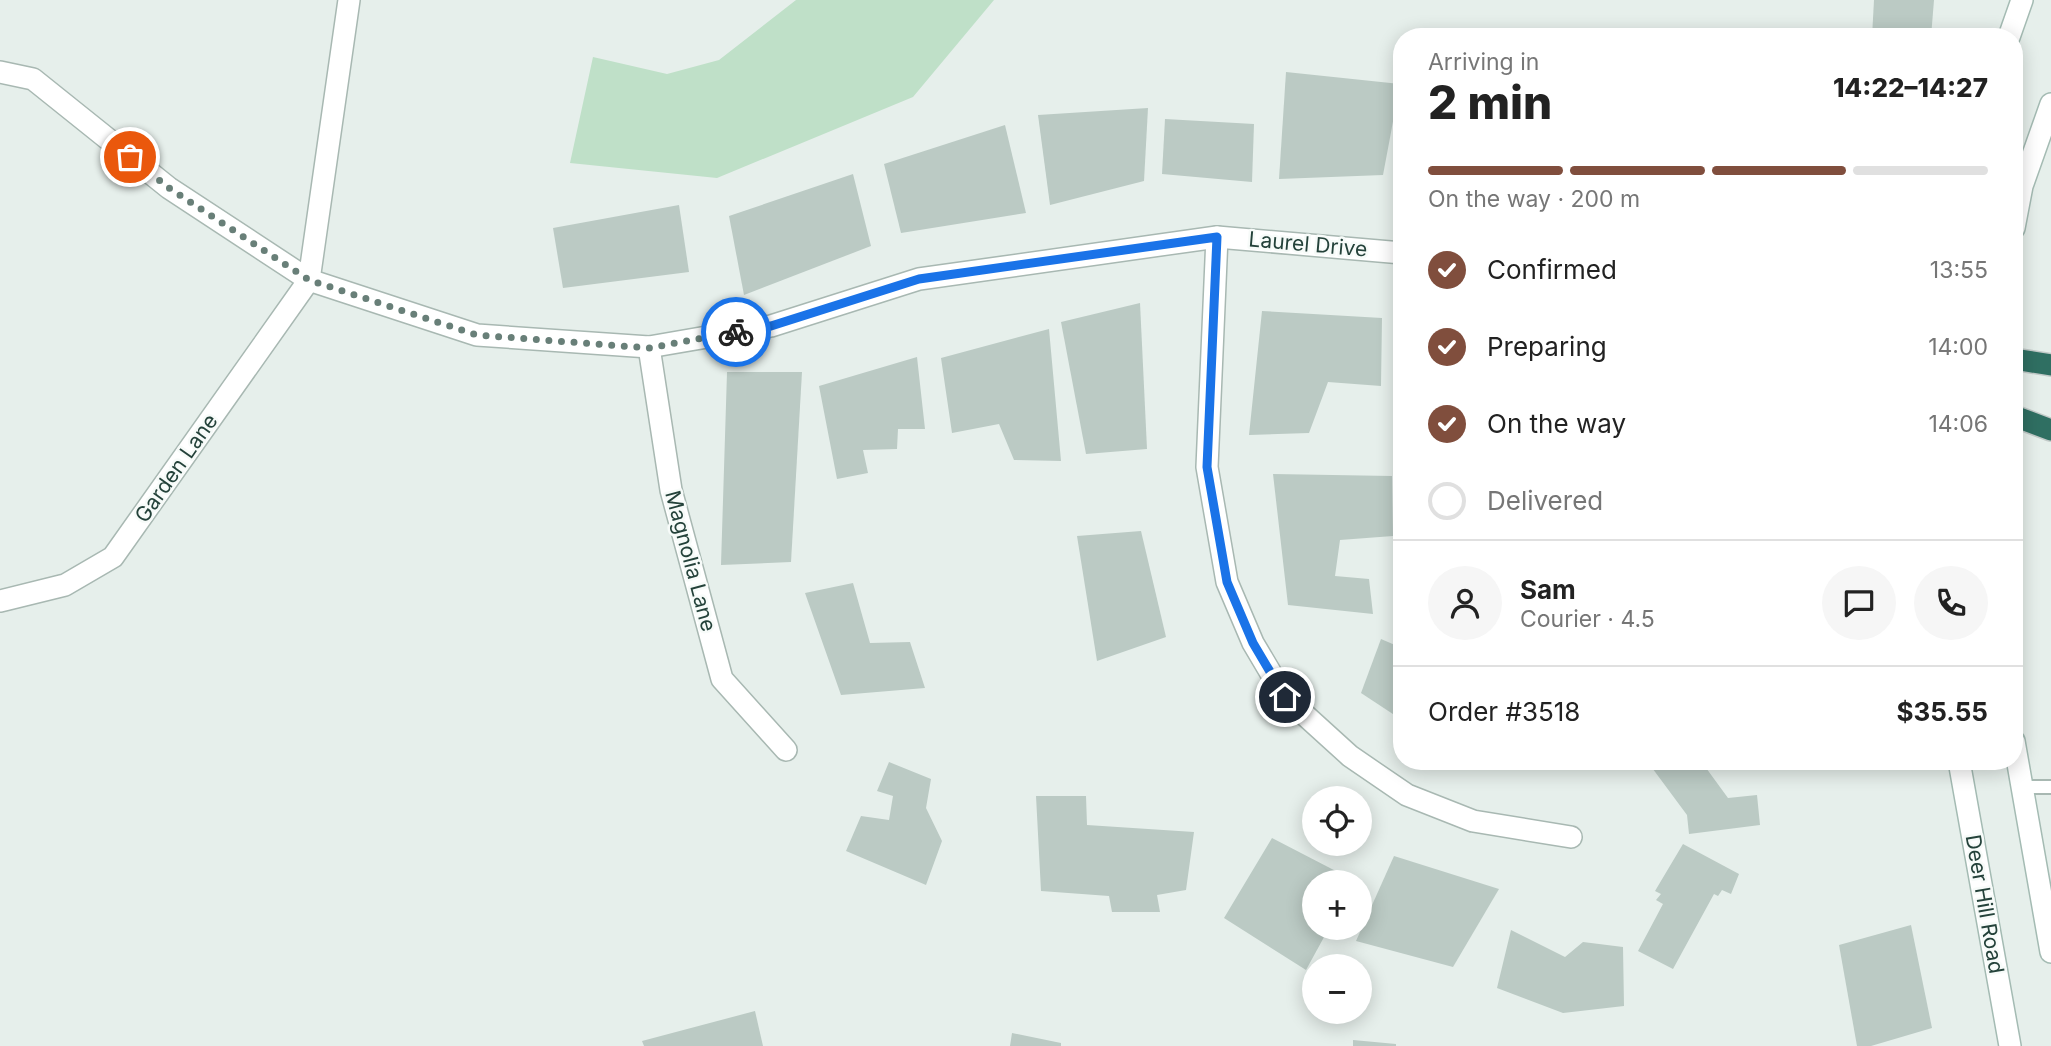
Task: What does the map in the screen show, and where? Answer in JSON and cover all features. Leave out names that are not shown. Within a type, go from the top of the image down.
[{"type":"highway","points":[[2023,360],[2051,365]]},
{"type":"highway","points":[[2023,419],[2051,430]]},
{"type":"street","points":[[309,280],[349,0]]},
{"type":"street","points":[[2012,28],[2022,0]]},
{"type":"street","name":"Laurel Drive","points":[[0,72],[33,79],[169,188],[309,280],[477,335],[649,348],[771,326],[919,279],[1217,237],[1393,252]]},
{"type":"street","points":[[2023,183],[2051,104]]},
{"type":"street","points":[[1217,237],[1207,467],[1227,582],[1253,643],[1285,697],[1350,756],[1407,795],[1473,821],[1571,836]]},
{"type":"street","name":"Garden Lane","points":[[0,601],[65,585],[113,557],[309,280]]},
{"type":"street","name":"Magnolia Lane","points":[[649,348],[671,490],[722,679],[786,750]]},
{"type":"street","name":"Deer Hill Road","points":[[1961,770],[2010,1046]]},
{"type":"street","points":[[2019,770],[2051,952]]},
{"type":"lane","points":[[2022,787],[2051,787]]},
{"type":"green space","points":[[796,0],[994,0],[913,97],[717,178],[570,163],[593,57],[667,74],[719,60]]},
{"type":"building","points":[[1874,0],[1934,0],[1932,28],[1872,28]]},
{"type":"building","points":[[1286,72],[1393,83],[1393,121],[1383,175],[1279,179]]},
{"type":"building","points":[[1148,108],[1144,181],[1050,205],[1038,115]]},
{"type":"building","points":[[1165,119],[1254,124],[1252,182],[1162,174]]},
{"type":"building","points":[[1005,125],[1026,213],[901,233],[884,164]]},
{"type":"building","points":[[853,174],[871,246],[744,295],[729,216]]},
{"type":"building","points":[[679,205],[689,272],[563,288],[553,228]]},
{"type":"building","points":[[1140,303],[1147,449],[1086,454],[1061,322]]},
{"type":"building","points":[[1262,311],[1382,318],[1381,386],[1328,382],[1309,433],[1249,435]]},
{"type":"building","points":[[1049,329],[1061,461],[1014,460],[999,424],[952,433],[941,358]]},
{"type":"building","points":[[917,357],[925,429],[898,429],[897,449],[863,450],[868,473],[837,479],[819,386]]},
{"type":"building","points":[[727,372],[802,372],[791,562],[721,565]]},
{"type":"building","points":[[1273,474],[1392,476],[1393,536],[1340,540],[1335,576],[1369,579],[1373,614],[1288,605]]},
{"type":"building","points":[[1141,531],[1166,637],[1097,661],[1077,536]]},
{"type":"building","points":[[853,583],[870,643],[910,642],[925,688],[841,695],[805,593]]},
{"type":"building","points":[[1381,639],[1393,644],[1393,714],[1361,693]]},
{"type":"building","points":[[889,762],[931,779],[926,808],[942,841],[926,885],[846,851],[861,816],[889,820],[893,796],[877,791]]},
{"type":"building","points":[[1654,770],[1708,770],[1728,798],[1757,795],[1760,825],[1689,834],[1687,815]]},
{"type":"building","points":[[1036,796],[1086,796],[1087,825],[1194,832],[1186,890],[1157,895],[1160,912],[1112,912],[1109,896],[1041,891]]},
{"type":"building","points":[[1272,838],[1302,854],[1302,856],[1334,870],[1302,870],[1302,940],[1322,940],[1315,954],[1302,954],[1302,967],[1224,918]]},
{"type":"building","points":[[1683,844],[1739,874],[1731,894],[1722,890],[1718,896],[1714,894],[1673,969],[1638,951],[1663,904],[1656,900],[1661,894],[1655,891]]},
{"type":"building","points":[[1394,856],[1499,889],[1453,967],[1356,941],[1372,940],[1372,905]]},
{"type":"building","points":[[1911,925],[1932,1028],[1871,1046],[1857,1046],[1839,945]]},
{"type":"building","points":[[1511,930],[1565,957],[1583,942],[1623,947],[1624,1006],[1563,1013],[1497,988]]},
{"type":"building","points":[[755,1011],[763,1046],[644,1046],[642,1041]]},
{"type":"building","points":[[1012,1033],[1061,1043],[1061,1046],[1010,1046]]},
{"type":"building","points":[[1353,1040],[1396,1044],[1396,1046],[1353,1046]]},
{"type":"way so far","points":[[130,157],[169,188],[309,280],[477,335],[649,348],[736,332]]},
{"type":"route","points":[[736,332],[771,326],[919,279],[1217,237],[1207,467],[1227,582],[1253,643],[1285,697]]}]
